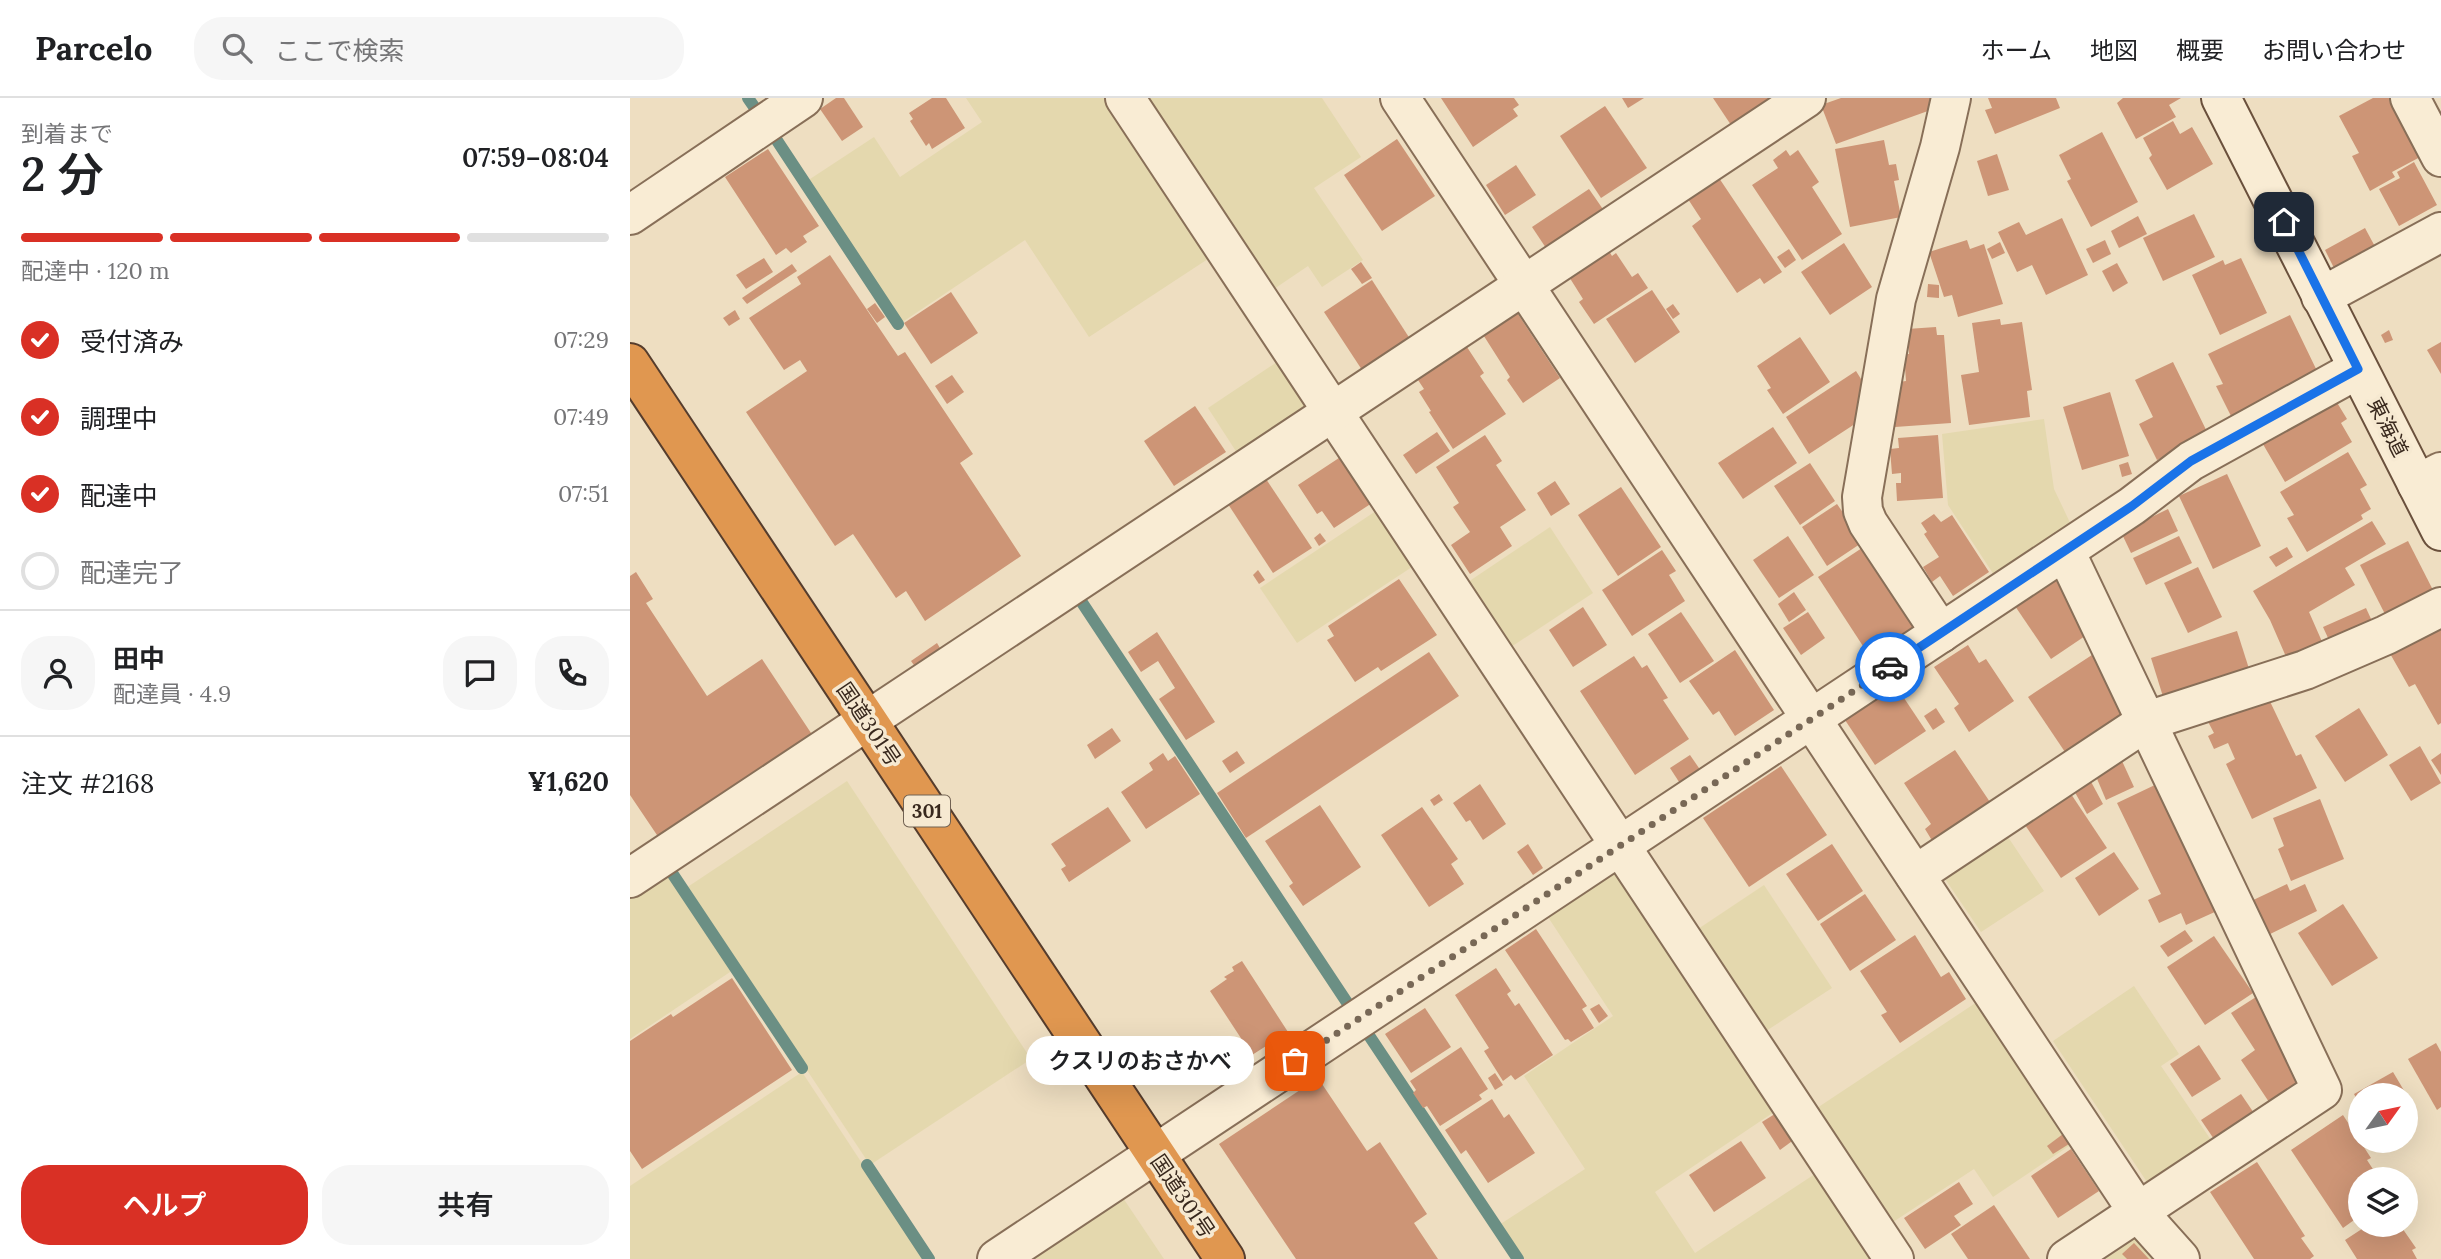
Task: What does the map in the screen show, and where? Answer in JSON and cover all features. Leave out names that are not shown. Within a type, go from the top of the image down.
[{"type":"highway","name":"国道301号","points":[[630,363],[1225,1259]]},
{"type":"street","points":[[630,215],[803,98]]},
{"type":"street","points":[[1125,98],[1894,1259]]},
{"type":"street","points":[[1399,98],[2138,1212],[2180,1259]]},
{"type":"street","points":[[1941,633],[1868,523],[1863,511],[1862,497],[1896,299],[1940,147],[1951,98]]},
{"type":"street","name":"東海道","points":[[2221,98],[2358,369],[2429,478],[2441,531]]},
{"type":"street","points":[[2410,98],[2441,157]]},
{"type":"street","points":[[630,878],[1801,100]]},
{"type":"street","points":[[2321,297],[2441,232]]},
{"type":"street","points":[[997,1259],[2155,491],[2191,461],[2358,369]]},
{"type":"street","points":[[2065,551],[2322,1090],[2067,1259]]},
{"type":"street","points":[[1915,875],[2147,721],[2305,670],[2441,607]]},
{"type":"shaded area","points":[[966,98],[1110,98],[1214,255],[1089,337],[1025,240],[901,323],[807,181],[874,137],[900,177],[982,122]]},
{"type":"shaded area","points":[[1148,98],[1322,98],[1361,157],[1314,188],[1363,260],[1322,287],[1308,266],[1274,289]]},
{"type":"shaded area","points":[[1283,358],[1313,403],[1241,459],[1208,408]]},
{"type":"shaded area","points":[[2044,419],[2054,489],[2074,531],[1998,581],[1948,505],[1942,434]]},
{"type":"shaded area","points":[[1382,507],[1418,563],[1297,643],[1260,588]]},
{"type":"shaded area","points":[[1550,527],[1593,593],[1511,647],[1468,582]]},
{"type":"shaded area","points":[[847,781],[1031,1059],[870,1165],[686,888]]},
{"type":"shaded area","points":[[2002,828],[2044,891],[1981,932],[1939,870]]},
{"type":"shaded area","points":[[1617,862],[1780,1108],[1655,1192],[1695,1253],[1821,1170],[1880,1259],[1521,1259],[1499,1225],[1585,1169],[1524,1076],[1613,1016],[1544,911]]},
{"type":"shaded area","points":[[666,868],[733,970],[630,1039],[630,892]]},
{"type":"shaded area","points":[[1764,885],[1832,988],[1766,1031],[1698,929]]},
{"type":"shaded area","points":[[2134,986],[2179,1054],[2161,1066],[2217,1149],[2153,1191],[2053,1041]]},
{"type":"shaded area","points":[[1977,1002],[2072,1144],[1993,1197],[1974,1169],[1893,1222],[1817,1108]]},
{"type":"shaded area","points":[[802,1072],[925,1259],[630,1259],[630,1186]]},
{"type":"shaded area","points":[[1119,1192],[1164,1259],[1019,1259]]},
{"type":"shaded area","points":[[2131,1231],[2156,1259],[2089,1259]]},
{"type":"building","points":[[836,98],[844,98],[863,127],[842,141],[820,109]]},
{"type":"building","points":[[932,98],[946,98],[965,128],[932,149],[929,143],[926,146],[910,121],[913,119],[909,113]]},
{"type":"building","points":[[1441,98],[1514,98],[1519,105],[1513,109],[1518,116],[1473,147]]},
{"type":"building","points":[[1622,98],[1644,98],[1628,108]]},
{"type":"building","points":[[1713,98],[1771,98],[1775,104],[1735,131]]},
{"type":"building","points":[[1841,98],[1936,98],[1939,107],[1836,144],[1821,105]]},
{"type":"building","points":[[1988,98],[2056,98],[2060,108],[1995,134],[1985,110],[1992,108]]},
{"type":"building","points":[[2123,98],[2181,98],[2169,105],[2176,117],[2136,139],[2117,103]]},
{"type":"building","points":[[2373,98],[2391,98],[2422,156],[2392,172],[2395,177],[2370,191],[2352,156],[2359,153],[2339,116]]},
{"type":"building","points":[[1605,106],[1647,168],[1601,198],[1560,136]]},
{"type":"building","points":[[2173,121],[2180,134],[2192,127],[2213,164],[2167,190],[2149,158],[2152,155],[2143,138]]},
{"type":"building","points":[[2102,132],[2138,202],[2091,227],[2067,181],[2071,179],[2059,155]]},
{"type":"building","points":[[1397,139],[1435,196],[1382,231],[1344,175]]},
{"type":"building","points":[[1884,140],[1889,165],[1896,164],[1899,180],[1894,181],[1901,217],[1850,227],[1835,149]]},
{"type":"building","points":[[768,149],[819,226],[803,236],[807,242],[791,253],[786,248],[776,255],[725,177]]},
{"type":"building","points":[[1786,150],[1790,156],[1798,150],[1819,182],[1812,187],[1842,234],[1802,260],[1752,185],[1778,168],[1773,160]]},
{"type":"building","points":[[1997,154],[2009,190],[1988,196],[1977,161]]},
{"type":"building","points":[[2414,162],[2437,205],[2399,226],[2379,189],[2400,178],[2397,172]]},
{"type":"building","points":[[1516,165],[1536,195],[1505,215],[1486,185]]},
{"type":"building","points":[[1717,175],[1782,272],[1764,284],[1760,278],[1737,293],[1692,226],[1701,219],[1686,196]]},
{"type":"building","points":[[1589,189],[1607,215],[1550,254],[1532,227]]},
{"type":"building","points":[[2194,214],[2215,257],[2163,281],[2143,238]]},
{"type":"building","points":[[2138,216],[2147,234],[2119,248],[2111,231]]},
{"type":"building","points":[[2062,218],[2088,275],[2046,295],[2032,265],[2017,272],[1998,232],[2019,222],[2026,235]]},
{"type":"building","points":[[2365,228],[2379,254],[2338,276],[2325,250]]},
{"type":"building","points":[[1967,240],[1970,249],[1984,244],[2003,304],[1958,317],[1952,295],[1944,297],[1929,252]]},
{"type":"building","points":[[2105,240],[2111,254],[2093,263],[2086,249]]},
{"type":"building","points":[[2000,242],[2005,253],[1992,259],[1987,249]]},
{"type":"building","points":[[1844,243],[1872,287],[1830,315],[1801,272]]},
{"type":"building","points":[[1606,246],[1612,256],[1616,253],[1632,277],[1638,273],[1648,288],[1594,324],[1579,302],[1583,299],[1566,272]]},
{"type":"building","points":[[1789,249],[1796,260],[1785,268],[1777,257]]},
{"type":"building","points":[[830,255],[898,356],[905,352],[973,454],[960,463],[1021,556],[925,621],[906,591],[896,598],[853,534],[835,546],[746,412],[807,371],[800,360],[784,370],[749,318],[801,284],[797,277]]},
{"type":"building","points":[[764,258],[773,272],[746,289],[736,275]]},
{"type":"building","points":[[2241,258],[2267,313],[2220,335],[2192,275],[2223,260],[2225,265]]},
{"type":"building","points":[[1361,262],[1372,278],[1362,284],[1351,269]]},
{"type":"building","points":[[2117,263],[2128,283],[2113,292],[2102,271]]},
{"type":"building","points":[[792,264],[797,271],[747,304],[742,298]]},
{"type":"building","points":[[1372,280],[1412,342],[1364,373],[1324,312]]},
{"type":"building","points":[[1928,284],[1939,285],[1939,298],[1927,297]]},
{"type":"building","points":[[1652,290],[1680,332],[1635,363],[1606,319]]},
{"type":"building","points":[[951,292],[978,333],[931,364],[904,323]]},
{"type":"building","points":[[875,303],[885,317],[877,323],[867,309]]},
{"type":"building","points":[[1673,304],[1680,314],[1673,319],[1666,309]]},
{"type":"building","points":[[735,310],[740,319],[729,326],[723,318]]},
{"type":"building","points":[[1516,311],[1560,378],[1523,403],[1507,380],[1510,377],[1482,333]]},
{"type":"building","points":[[2290,315],[2318,373],[2233,420],[2216,386],[2223,384],[2208,354]]},
{"type":"building","points":[[2000,319],[2001,325],[2022,322],[2032,390],[2027,391],[2030,417],[1969,425],[1961,375],[1979,372],[1972,323]]},
{"type":"building","points":[[1936,327],[1937,335],[1944,335],[1951,423],[1895,427],[1892,383],[1906,381],[1904,354],[1909,354],[1907,329]]},
{"type":"building","points":[[2389,330],[2393,340],[2385,343],[2381,335]]},
{"type":"building","points":[[1800,337],[1830,382],[1783,414],[1767,390],[1771,388],[1757,366]]},
{"type":"building","points":[[2441,342],[2441,374],[2427,350]]},
{"type":"building","points":[[1465,344],[1484,373],[1480,376],[1506,414],[1453,449],[1429,412],[1431,411],[1419,392],[1424,389],[1416,377]]},
{"type":"building","points":[[2173,362],[2212,442],[2178,450],[2157,460],[2139,424],[2153,417],[2135,380]]},
{"type":"building","points":[[1856,371],[1871,395],[1864,418],[1809,454],[1786,417]]},
{"type":"building","points":[[952,375],[964,392],[947,404],[935,386]]},
{"type":"building","points":[[2110,392],[2129,456],[2082,470],[2063,407]]},
{"type":"building","points":[[2333,396],[2347,419],[2341,423],[2352,442],[2285,482],[2260,439]]},
{"type":"building","points":[[1195,406],[1226,452],[1174,486],[1144,441]]},
{"type":"building","points":[[1773,427],[1797,463],[1743,499],[1718,463]]},
{"type":"building","points":[[1437,432],[1450,451],[1416,474],[1403,455]]},
{"type":"building","points":[[1485,435],[1502,461],[1496,465],[1526,510],[1500,527],[1512,546],[1470,574],[1451,545],[1470,532],[1453,507],[1459,503],[1436,467]]},
{"type":"building","points":[[1938,435],[1943,498],[1897,501],[1896,483],[1901,483],[1901,473],[1892,474],[1890,449],[1899,448],[1898,438]]},
{"type":"building","points":[[2348,452],[2367,485],[2360,489],[2371,509],[2361,515],[2363,519],[2307,552],[2287,518],[2294,515],[2280,492]]},
{"type":"building","points":[[1342,456],[1372,503],[1334,528],[1322,511],[1317,514],[1298,485]]},
{"type":"building","points":[[2128,462],[2132,474],[2122,477],[2119,465]]},
{"type":"building","points":[[1810,463],[1835,501],[1800,525],[1774,486]]},
{"type":"building","points":[[2227,474],[2261,546],[2213,569],[2179,496]]},
{"type":"building","points":[[1264,476],[1312,548],[1273,573],[1226,501]]},
{"type":"building","points":[[1555,481],[1570,504],[1551,516],[1537,493]]},
{"type":"building","points":[[1621,487],[1661,547],[1618,576],[1578,515]]},
{"type":"building","points":[[1837,504],[1863,542],[1827,566],[1802,527]]},
{"type":"building","points":[[2168,509],[2178,531],[2131,553],[2121,532]]},
{"type":"building","points":[[1934,514],[1941,522],[1952,515],[1989,572],[1953,596],[1940,576],[1932,582],[1923,567],[1939,557],[1924,534],[1927,532],[1921,523]]},
{"type":"building","points":[[2372,521],[2386,544],[2345,568],[2355,585],[2309,612],[2327,653],[2291,668],[2270,620],[2253,591]]},
{"type":"building","points":[[1320,533],[1326,541],[1319,546],[1314,538]]},
{"type":"building","points":[[1788,536],[1814,575],[1779,598],[1753,560]]},
{"type":"building","points":[[2179,536],[2192,563],[2146,585],[2133,558]]},
{"type":"building","points":[[2408,541],[2436,596],[2388,620],[2360,565]]},
{"type":"building","points":[[2287,547],[2293,557],[2276,567],[2269,557]]},
{"type":"building","points":[[1862,548],[1919,633],[1874,663],[1818,577]]},
{"type":"building","points":[[1662,550],[1676,571],[1669,575],[1685,601],[1632,636],[1602,590]]},
{"type":"building","points":[[2198,567],[2222,617],[2188,633],[2164,583]]},
{"type":"building","points":[[1258,570],[1265,580],[1259,584],[1253,575]]},
{"type":"building","points":[[636,572],[653,599],[646,603],[707,696],[762,659],[815,739],[661,841],[630,795],[630,576]]},
{"type":"building","points":[[1399,579],[1437,635],[1381,671],[1378,667],[1355,682],[1327,640],[1334,636],[1328,626]]},
{"type":"building","points":[[2055,579],[2091,632],[2051,659],[2015,606]]},
{"type":"building","points":[[1794,592],[1806,610],[1789,622],[1778,604]]},
{"type":"building","points":[[1583,607],[1607,645],[1573,667],[1549,630]]},
{"type":"building","points":[[2366,608],[2377,632],[2334,651],[2323,627]]},
{"type":"building","points":[[1681,612],[1714,661],[1680,683],[1648,634]]},
{"type":"building","points":[[1808,612],[1825,638],[1801,655],[1783,628]]},
{"type":"building","points":[[2441,620],[2441,723],[2438,725],[2415,684],[2409,687],[2388,650]]},
{"type":"building","points":[[2237,631],[2251,675],[2165,703],[2151,658]]},
{"type":"building","points":[[1157,632],[1215,722],[1186,740],[1159,699],[1175,688],[1158,661],[1141,672],[1128,652]]},
{"type":"building","points":[[937,643],[944,655],[919,672],[911,661]]},
{"type":"building","points":[[1968,645],[1979,663],[1986,659],[2014,701],[1969,732],[1954,708],[1959,704],[1934,667]]},
{"type":"building","points":[[1735,650],[1774,710],[1735,736],[1719,711],[1713,715],[1689,681]]},
{"type":"building","points":[[1429,652],[1459,696],[1246,838],[1217,793]]},
{"type":"building","points":[[2095,653],[2129,714],[2067,755],[2028,697]]},
{"type":"building","points":[[1634,656],[1642,668],[1647,665],[1668,698],[1663,700],[1689,739],[1635,775],[1580,691]]},
{"type":"building","points":[[1892,680],[1926,731],[1875,765],[1841,714]]},
{"type":"building","points":[[2265,691],[2296,756],[2301,754],[2317,788],[2252,819],[2226,764],[2235,759],[2228,743],[2214,749],[2208,736],[2214,733],[2206,718]]},
{"type":"building","points":[[1936,708],[1945,722],[1933,730],[1924,716]]},
{"type":"building","points":[[2359,708],[2388,755],[2345,782],[2315,736]]},
{"type":"building","points":[[1112,728],[1121,741],[1095,759],[1087,745]]},
{"type":"building","points":[[2420,746],[2441,783],[2411,801],[2389,765]]},
{"type":"building","points":[[1955,750],[1994,808],[1936,847],[1925,829],[1931,824],[1904,783]]},
{"type":"building","points":[[1237,751],[1245,763],[1230,773],[1222,761]]},
{"type":"building","points":[[1163,753],[1168,761],[1175,756],[1200,794],[1146,829],[1121,792],[1153,770],[1149,763]]},
{"type":"building","points":[[2441,753],[2441,775],[2431,760]]},
{"type":"building","points":[[1690,755],[1701,771],[1681,785],[1670,768]]},
{"type":"building","points":[[2122,761],[2134,787],[2106,800],[2095,774]]},
{"type":"building","points":[[1781,766],[1827,835],[1749,887],[1703,818]]},
{"type":"building","points":[[2089,778],[2103,804],[2087,814],[2072,787]]},
{"type":"building","points":[[1480,784],[1506,824],[1483,840],[1470,820],[1466,822],[1453,803]]},
{"type":"building","points":[[2157,784],[2217,911],[2186,925],[2181,913],[2159,923],[2148,900],[2161,894],[2117,803]]},
{"type":"building","points":[[2067,788],[2107,848],[2061,878],[2021,819]]},
{"type":"building","points":[[1439,794],[1443,800],[1434,806],[1430,800]]},
{"type":"building","points":[[2320,799],[2344,859],[2291,881],[2278,849],[2284,846],[2273,818]]},
{"type":"building","points":[[1320,805],[1361,867],[1303,906],[1289,886],[1293,883],[1265,841]]},
{"type":"building","points":[[1108,807],[1131,841],[1069,882],[1061,869],[1066,866],[1051,844]]},
{"type":"building","points":[[1422,807],[1458,859],[1451,864],[1464,884],[1429,907],[1381,835]]},
{"type":"building","points":[[1528,844],[1543,868],[1533,875],[1517,852]]},
{"type":"building","points":[[1832,844],[1863,891],[1818,921],[1786,874]]},
{"type":"building","points":[[2114,852],[2139,889],[2099,916],[2075,878]]},
{"type":"building","points":[[2287,884],[2290,891],[2305,884],[2317,911],[2264,937],[2247,903]]},
{"type":"building","points":[[1865,894],[1896,940],[1850,971],[1820,924]]},
{"type":"building","points":[[2343,904],[2378,958],[2332,986],[2298,933]]},
{"type":"building","points":[[1536,929],[1587,1006],[1582,1009],[1594,1028],[1571,1042],[1565,1040],[1505,950]]},
{"type":"building","points":[[2185,930],[2193,941],[2168,957],[2160,946]]},
{"type":"building","points":[[1915,935],[1941,977],[1949,972],[1966,999],[1900,1043],[1881,1015],[1887,1012],[1860,971]]},
{"type":"building","points":[[2214,936],[2253,993],[2205,1025],[2167,967]]},
{"type":"building","points":[[1242,961],[1288,1032],[1252,1055],[1210,991],[1227,979],[1224,977],[1234,971],[1232,967]]},
{"type":"building","points":[[1496,968],[1511,991],[1507,994],[1515,1006],[1519,1003],[1553,1055],[1515,1080],[1511,1075],[1503,1081],[1484,1051],[1489,1048],[1455,995]]},
{"type":"building","points":[[732,978],[792,1070],[642,1169],[630,1151],[630,1041],[671,1014],[673,1017]]},
{"type":"building","points":[[2256,997],[2312,1081],[2273,1108],[2241,1060],[2255,1050],[2231,1013]]},
{"type":"building","points":[[1599,1004],[1608,1016],[1599,1023],[1590,1009]]},
{"type":"building","points":[[1425,1008],[1451,1047],[1411,1073],[1385,1034]]},
{"type":"building","points":[[2436,1043],[2441,1052],[2441,1107],[2437,1110],[2408,1059]]},
{"type":"building","points":[[2199,1045],[2221,1079],[2192,1097],[2170,1064]]},
{"type":"building","points":[[1461,1047],[1488,1089],[1479,1095],[1482,1099],[1440,1126],[1427,1106],[1423,1108],[1413,1093],[1416,1090],[1410,1081]]},
{"type":"building","points":[[2393,1072],[2400,1083],[2374,1083]]},
{"type":"building","points":[[1495,1073],[1503,1085],[1495,1090],[1488,1078]]},
{"type":"building","points":[[1318,1078],[1367,1151],[1380,1142],[1427,1214],[1414,1223],[1438,1259],[1296,1259],[1219,1144]]},
{"type":"building","points":[[2241,1094],[2258,1119],[2218,1145],[2201,1120]]},
{"type":"building","points":[[1492,1099],[1504,1118],[1509,1114],[1535,1153],[1488,1183],[1466,1150],[1461,1154],[1445,1130]]},
{"type":"building","points":[[1781,1110],[1799,1136],[1780,1150],[1762,1122]]},
{"type":"building","points":[[2343,1115],[2348,1123],[2348,1153],[2368,1153],[2371,1158],[2367,1160],[2372,1167],[2348,1167],[2348,1224],[2343,1228],[2291,1150]]},
{"type":"building","points":[[2063,1134],[2069,1144],[2053,1154],[2047,1146]]},
{"type":"building","points":[[1741,1141],[1766,1178],[1714,1212],[1689,1175]]},
{"type":"building","points":[[2071,1149],[2099,1191],[2058,1218],[2031,1176]]},
{"type":"building","points":[[2257,1162],[2305,1236],[2301,1238],[2314,1256],[2310,1259],[2254,1259],[2210,1192]]},
{"type":"building","points":[[1959,1182],[1973,1204],[1954,1216],[1961,1225],[1925,1249],[1904,1218]]},
{"type":"building","points":[[1994,1205],[2030,1259],[1968,1259],[1951,1234]]},
{"type":"building","points":[[2350,1237],[2408,1237],[2416,1248],[2412,1250],[2417,1259],[2357,1259],[2345,1240]]},
{"type":"building","points":[[2134,1243],[2149,1259],[2127,1259],[2122,1254]]},
{"type":"waterway","points":[[748,98],[757,111]]},
{"type":"waterway","points":[[774,136],[898,324]]},
{"type":"waterway","points":[[1077,595],[1350,1007]]},
{"type":"waterway","points":[[668,867],[802,1068]]},
{"type":"waterway","points":[[1370,1037],[1518,1259]]},
{"type":"waterway","points":[[867,1165],[929,1259]]},
{"type":"way so far","points":[[1295,1061],[1890,667]]},
{"type":"place","name":"クスリのおさかべ","points":[[1295,1061]]},
{"type":"route","points":[[1890,667],[2155,491],[2191,461],[2358,369],[2284,222]]}]
